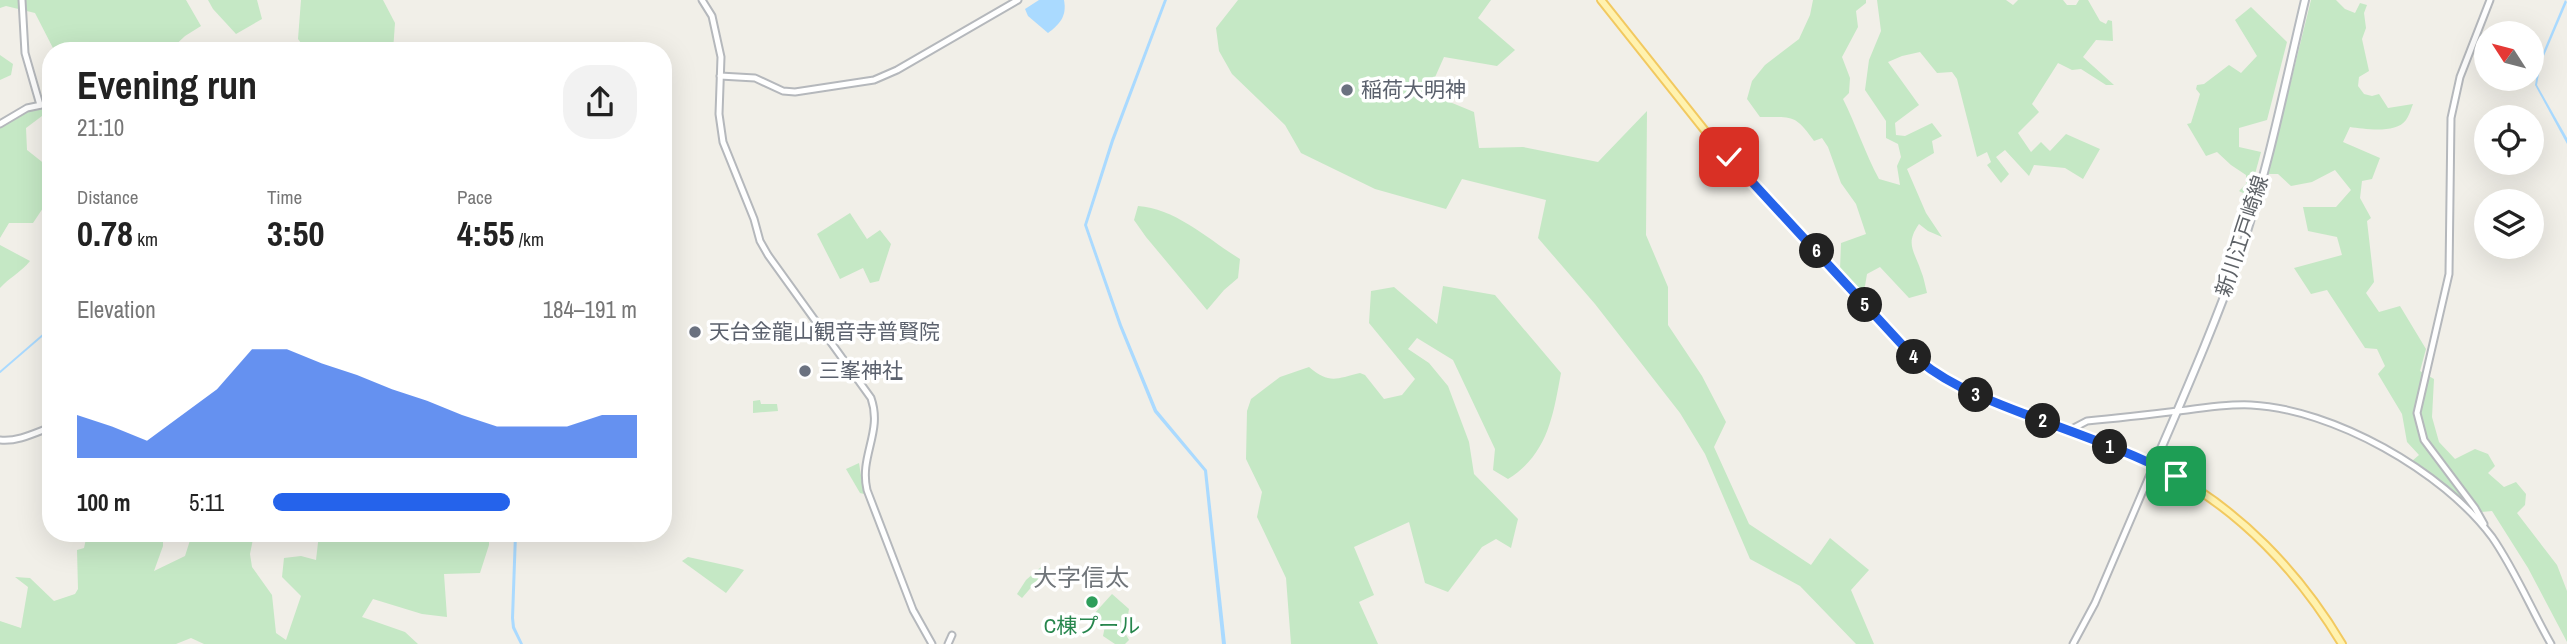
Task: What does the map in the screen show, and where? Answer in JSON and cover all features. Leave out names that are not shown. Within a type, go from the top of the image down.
[{"type":"main road","points":[[1601,0],[1714,142],[1912,355],[1960,388],[2154,465],[2190,485],[2272,551],[2307,592],[2342,644]]},
{"type":"main road","name":"新川江戸崎線","points":[[2154,465],[2241,251],[2305,0]]},
{"type":"street","points":[[0,124],[27,108],[40,105],[25,53],[22,0]]},
{"type":"street","points":[[702,0],[712,16],[721,57],[719,114],[723,142],[760,241],[864,388],[874,408],[875,427],[864,479],[905,591],[932,644]]},
{"type":"street","points":[[720,76],[755,78],[789,92],[874,80],[897,70],[1018,0]]},
{"type":"street","points":[[2490,0],[2460,77],[2451,118],[2449,274],[2417,413],[2424,440],[2475,508],[2551,644]]},
{"type":"street","points":[[2068,431],[2087,421],[2177,411],[2249,405],[2276,408],[2320,420],[2396,455],[2432,477],[2458,499],[2491,536]]},
{"type":"street","points":[[0,440],[8,441],[42,430]]},
{"type":"street","points":[[2073,644],[2095,603],[2154,465]]},
{"type":"street","points":[[948,644],[952,635]]},
{"type":"green space","points":[[0,0],[186,0],[201,26],[179,42],[50,42],[35,13],[6,6],[0,8]]},
{"type":"green space","points":[[208,0],[257,0],[262,19],[236,34]]},
{"type":"green space","points":[[301,0],[383,0],[395,23],[394,42],[300,42],[298,39]]},
{"type":"green space","points":[[1238,0],[1491,0],[1478,18],[1515,50],[1497,66],[1444,57],[1428,93],[1474,112],[1479,148],[1523,147],[1598,162],[1647,111],[1646,235],[1668,287],[1668,325],[1702,376],[1726,422],[1714,447],[1749,524],[1811,565],[1830,538],[1869,570],[1851,590],[1874,644],[1856,644],[1800,586],[1750,559],[1705,454],[1680,413],[1595,304],[1538,238],[1546,200],[1462,179],[1446,209],[1375,189],[1301,153],[1285,125],[1232,74],[1219,51],[1216,28]]},
{"type":"green space","points":[[1813,0],[1866,0],[1856,11],[1858,27],[1842,57],[1850,78],[1849,93],[1843,99],[1879,179],[1900,185],[1897,166],[1901,157],[1898,144],[1886,138],[1886,121],[1865,90],[1869,60],[1881,31],[1877,0],[2006,0],[2013,5],[2018,0],[2063,0],[2067,5],[2076,5],[2079,0],[2088,0],[2100,21],[2106,24],[2108,20],[2112,21],[2113,41],[2096,40],[2083,57],[2114,85],[2106,85],[2081,69],[2072,70],[2058,63],[2032,104],[2039,112],[2018,133],[2031,152],[2041,142],[2050,151],[2066,134],[2100,149],[2083,179],[2065,168],[2034,165],[2029,176],[2005,150],[1996,157],[2009,174],[2001,183],[1987,165],[1991,162],[1987,152],[1977,157],[1957,79],[1952,72],[1937,73],[1920,52],[1888,62],[1919,105],[1895,123],[1896,135],[1905,136],[1932,123],[1942,136],[1932,141],[1934,153],[1907,169],[1926,213],[1942,237],[1919,224],[1912,237],[1912,247],[1927,293],[1909,298],[1880,267],[1867,274],[1861,292],[1840,269],[1841,243],[1866,234],[1856,204],[1841,183],[1828,147],[1822,138],[1814,141],[1802,126],[1792,119],[1760,117],[1747,99],[1752,81],[1765,65],[1799,39],[1810,15]]},
{"type":"green space","points":[[2311,0],[2336,0],[2345,9],[2355,13],[2360,3],[2367,5],[2364,13],[2366,28],[2362,39],[2369,71],[2359,77],[2358,86],[2364,94],[2379,94],[2388,108],[2413,104],[2401,124],[2388,129],[2350,127],[2343,142],[2380,158],[2372,179],[2362,181],[2360,198],[2371,218],[2367,221],[2374,282],[2366,293],[2379,312],[2400,306],[2426,349],[2420,371],[2434,379],[2432,417],[2439,442],[2455,459],[2475,449],[2488,454],[2495,466],[2488,473],[2504,487],[2516,482],[2526,494],[2525,505],[2517,513],[2557,565],[2567,591],[2567,642],[2528,568],[2492,511],[2471,513],[2438,480],[2412,461],[2419,455],[2407,442],[2402,414],[2378,374],[2385,366],[2377,349],[2365,348],[2327,290],[2311,294],[2294,268],[2342,255],[2337,237],[2308,231],[2303,207],[2336,207],[2351,190],[2335,170],[2312,182],[2291,186],[2278,174],[2268,174]]},
{"type":"green space","points":[[2251,7],[2287,42],[2267,120],[2239,128],[2239,147],[2261,152],[2249,196],[2239,191],[2246,184],[2246,175],[2217,152],[2206,156],[2187,124],[2191,123],[2200,94],[2196,89],[2197,85],[2204,84],[2229,65],[2241,73],[2257,56],[2235,20]]},
{"type":"green space","points":[[0,55],[13,64],[11,75],[0,80]]},
{"type":"green space","points":[[40,105],[42,108],[42,116],[26,128],[27,150],[42,162],[42,210],[33,223],[9,223],[0,238],[0,124],[27,108]]},
{"type":"green space","points":[[1138,206],[1165,212],[1240,259],[1238,278],[1207,310],[1134,220]]},
{"type":"green space","points":[[850,213],[867,239],[880,230],[891,244],[879,281],[870,283],[863,268],[840,279],[817,234]]},
{"type":"green space","points":[[0,245],[30,261],[0,288]]},
{"type":"green space","points":[[1443,286],[1495,295],[1561,373],[1551,419],[1540,446],[1532,458],[1508,479],[1493,470],[1495,449],[1453,360],[1417,338],[1408,349],[1429,363],[1448,386],[1469,442],[1474,474],[1518,519],[1511,548],[1496,539],[1482,547],[1448,592],[1425,583],[1409,522],[1354,547],[1374,595],[1359,602],[1378,644],[1291,644],[1286,578],[1257,517],[1262,492],[1246,459],[1247,411],[1251,399],[1280,377],[1309,367],[1322,376],[1333,379],[1360,373],[1365,375],[1384,399],[1402,395],[1415,379],[1369,323],[1371,291],[1394,287],[1437,324]]},
{"type":"green space","points":[[760,400],[761,404],[777,404],[778,411],[753,413],[753,401]]},
{"type":"green space","points":[[859,463],[864,494],[860,493],[846,469]]},
{"type":"green space","points":[[85,542],[163,542],[154,571],[185,556],[189,542],[252,542],[250,554],[252,567],[272,595],[276,633],[286,640],[301,596],[282,577],[284,558],[301,556],[316,560],[318,542],[489,542],[480,573],[444,574],[447,617],[422,614],[373,599],[362,617],[405,632],[418,644],[204,644],[191,638],[176,644],[0,644],[0,621],[21,628],[28,587],[15,577],[30,578],[54,601],[75,594],[78,589],[77,550],[84,548]]},
{"type":"green space","points":[[688,557],[744,570],[726,593],[682,561]]},
{"type":"green space","points":[[1041,567],[1047,569],[1022,598],[1017,594],[1026,580]]},
{"type":"green space","points":[[1112,594],[1129,609],[1125,633],[1129,640],[1125,644],[1115,644],[1103,636],[1105,626],[1093,615]]},
{"type":"water","points":[[1039,0],[1064,0],[1062,19],[1048,33],[1028,16],[1025,9]]},
{"type":"water","points":[[1164,0],[1167,0],[1114,141],[1087,225],[1122,325],[1157,410],[1207,470],[1226,644],[1222,644],[1204,471],[1154,412],[1119,326],[1084,225],[1111,140]]},
{"type":"water","points":[[2565,0],[2567,2],[2544,56]]},
{"type":"water","points":[[2538,91],[2567,138],[2567,144]]},
{"type":"water","points":[[514,542],[517,542],[514,618],[523,644],[520,644],[512,628]]},
{"type":"waterway","points":[[0,372],[42,336]]},
{"type":"place","name":"稲荷大明神","points":[[1347,90]]},
{"type":"place","name":"天台金龍山観音寺普賢院","points":[[695,332]]},
{"type":"place","name":"三峯神社","points":[[805,371]]},
{"type":"place","name":"C棟プール","points":[[1092,602]]},
{"type":"district","name":"大字信太","points":[[1081,578]]},
{"type":"route","points":[[1729,157],[1906,349],[1922,363],[1973,394],[2143,460],[2176,476]]}]
